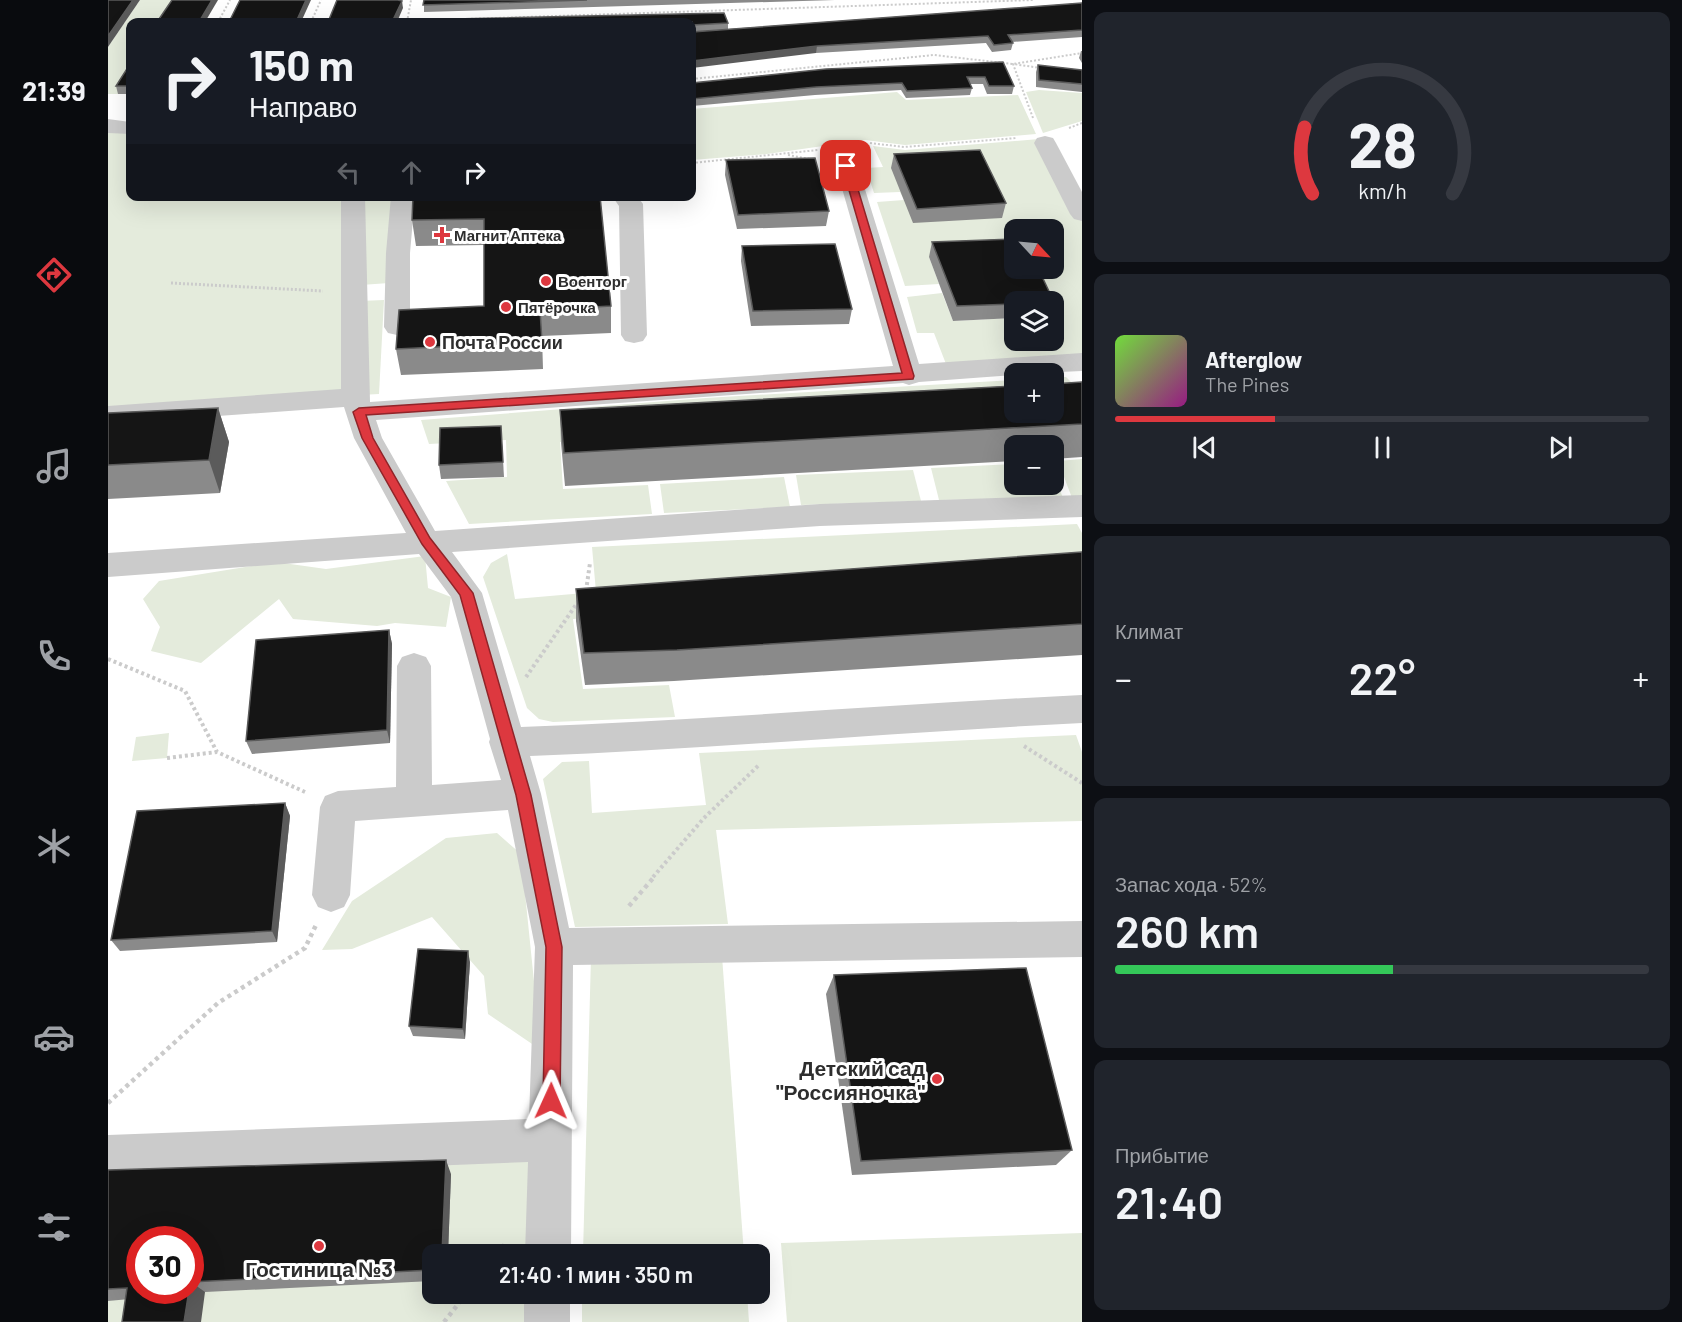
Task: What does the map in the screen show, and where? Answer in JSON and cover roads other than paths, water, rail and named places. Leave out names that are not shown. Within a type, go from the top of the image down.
[{"type":"street","points":[[108,126],[126,128]]},
{"type":"street","points":[[1045,143],[1082,214]]},
{"type":"street","points":[[844,157],[909,376]]},
{"type":"street","points":[[352,201],[354,293],[348,407],[426,541],[466,593],[507,742],[568,947],[550,1140],[548,1244]]},
{"type":"street","points":[[397,327],[398,253],[403,201]]},
{"type":"street","points":[[628,201],[631,204],[634,335]]},
{"type":"street","points":[[108,415],[348,407],[909,376],[1082,362]]},
{"type":"street","points":[[109,570],[426,541],[820,515],[1082,506]]},
{"type":"street","points":[[414,666],[414,801]]},
{"type":"street","points":[[507,742],[619,738],[1082,709]]},
{"type":"street","points":[[331,895],[338,807],[523,795]]},
{"type":"street","points":[[568,947],[1082,939]]},
{"type":"street","points":[[108,1157],[550,1140]]},
{"type":"street","points":[[547,1304],[547,1322]]},
{"type":"place","name":"Магнит Аптека","points":[[442,235]]},
{"type":"place","name":"Военторг","points":[[546,281]]},
{"type":"place","name":"Пятёрочка","points":[[506,307]]},
{"type":"place","name":"Почта России","points":[[430,342]]},
{"type":"place","name":"Детский сад \"Россияночка\"","points":[[937,1079]]},
{"type":"place","name":"Гостиница №3","points":[[319,1246]]}]
